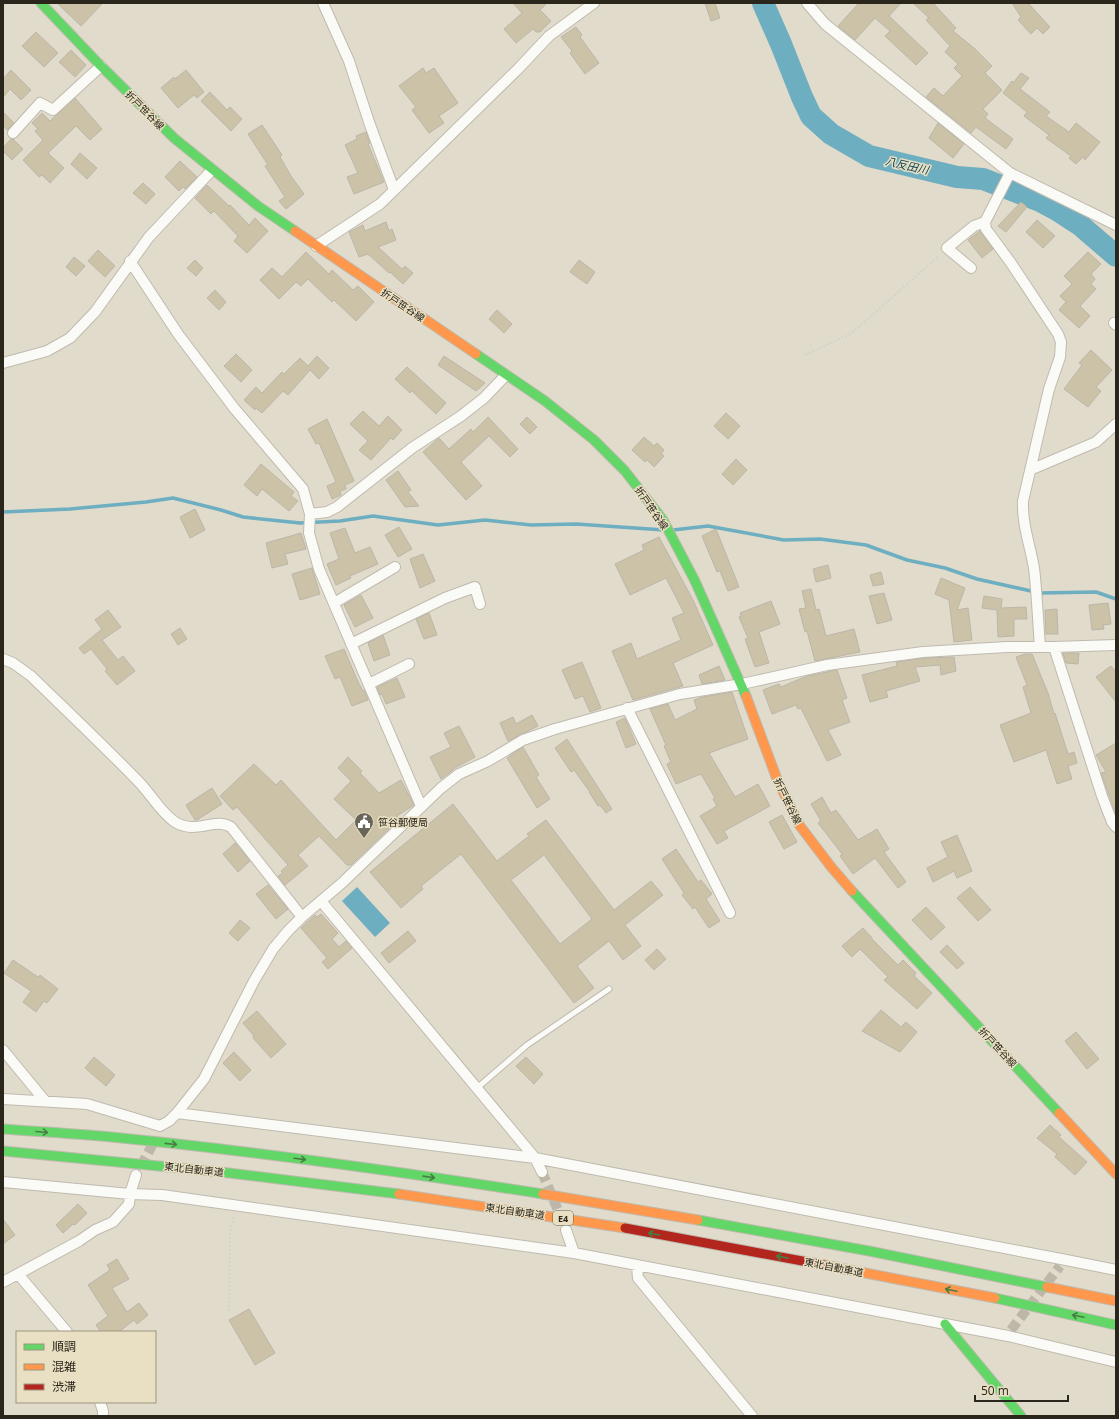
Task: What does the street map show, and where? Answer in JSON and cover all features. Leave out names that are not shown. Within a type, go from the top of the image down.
[{"type":"main road","name":"折戸笹谷線","points":[[42,3],[101,66],[174,138],[212,170],[258,206],[545,401],[594,440],[624,471],[663,520],[696,581],[742,684],[777,779],[800,826],[828,862],[880,921],[1116,1174]]},
{"type":"main road","name":"東北自動車道","points":[[3,1129],[118,1138],[255,1153],[497,1187],[688,1218],[991,1275],[1116,1301]]},
{"type":"main road","name":"東北自動車道","points":[[3,1151],[118,1160],[256,1176],[584,1221],[901,1279],[1116,1325]]},
{"type":"main road","points":[[945,1324],[1021,1416]]},
{"type":"street","points":[[323,3],[350,61],[368,122],[394,190]]},
{"type":"street","points":[[316,246],[380,204],[518,69],[549,36],[594,3]]},
{"type":"street","points":[[807,3],[825,24],[1010,173],[1116,225]]},
{"type":"street","points":[[13,133],[40,103],[53,110],[101,66]]},
{"type":"street","points":[[3,363],[47,351],[70,338],[95,312],[130,261],[149,237],[212,170]]},
{"type":"street","points":[[1010,173],[985,222],[986,229],[1058,334],[1061,342],[1060,357],[1049,389],[1023,501],[1023,515],[1036,584],[1036,606],[1040,647]]},
{"type":"street","points":[[971,268],[948,248],[974,226],[985,222]]},
{"type":"street","points":[[130,261],[183,340],[234,408],[303,489],[310,514],[308,533],[319,569],[421,806]]},
{"type":"street","points":[[310,514],[327,512],[337,507],[412,448],[462,416],[484,398],[506,375]]},
{"type":"street","points":[[1030,470],[1096,442],[1116,424]]},
{"type":"street","points":[[334,603],[395,567]]},
{"type":"street","points":[[351,644],[446,598],[475,587],[480,604]]},
{"type":"street","points":[[3,1099],[87,1104],[159,1131],[177,1113],[204,1079],[254,981],[273,949],[288,931],[302,917],[342,884],[421,806],[459,774],[488,761],[523,740],[555,729],[680,694],[742,684],[826,665],[922,652],[1007,647],[1054,648],[1116,645]]},
{"type":"street","points":[[1054,648],[1102,796],[1112,822],[1116,827]]},
{"type":"street","points":[[3,659],[13,662],[31,676],[140,783],[166,814],[175,822],[185,827],[203,827],[226,824],[231,827],[302,917]]},
{"type":"street","points":[[369,684],[409,664]]},
{"type":"street","points":[[627,708],[730,913]]},
{"type":"street","points":[[321,901],[535,1158],[542,1172]]},
{"type":"street","points":[[3,1050],[45,1102]]},
{"type":"street","points":[[177,1113],[535,1158],[1061,1262],[1116,1270]]},
{"type":"street","points":[[3,1282],[79,1241],[95,1230],[113,1222],[129,1204],[130,1194],[136,1175]]},
{"type":"street","points":[[3,1182],[130,1194],[162,1195],[574,1253],[945,1324],[1010,1333],[1116,1362]]},
{"type":"street","points":[[566,1230],[574,1253]]},
{"type":"street","points":[[637,1266],[638,1278],[752,1416]]},
{"type":"street","points":[[18,1274],[66,1331]]},
{"type":"street","points":[[100,1403],[103,1416]]},
{"type":"lane","points":[[477,1088],[527,1045],[609,989]]},
{"type":"path","points":[[805,355],[852,333],[948,248]]},
{"type":"path","points":[[229,1311],[230,1231],[237,1206]]},
{"type":"water","points":[[357,887],[390,923],[375,937],[342,901]]},
{"type":"building","points":[[57,3],[103,3],[81,26]]},
{"type":"building","points":[[513,3],[547,3],[540,10],[551,21],[540,32],[536,32],[533,29],[516,43],[504,29],[522,13]]},
{"type":"building","points":[[705,3],[715,3],[720,18],[711,21]]},
{"type":"building","points":[[859,3],[901,3],[889,16],[928,53],[916,65],[885,36],[890,31],[875,18],[855,40],[838,26]]},
{"type":"building","points":[[913,3],[933,3],[956,28],[953,31],[974,48],[992,66],[985,73],[1002,90],[983,109],[988,114],[985,118],[1013,139],[1006,149],[976,127],[971,133],[926,97],[934,88],[943,96],[962,76],[954,68],[958,64],[945,52],[950,46],[926,20],[929,18]]},
{"type":"building","points":[[1012,3],[1028,3],[1050,27],[1043,34],[1037,28],[1031,34],[1018,20],[1021,17]]},
{"type":"building","points":[[576,27],[582,35],[580,37],[599,63],[585,74],[570,53],[572,51],[561,37]]},
{"type":"building","points":[[36,32],[58,53],[44,67],[22,46]]},
{"type":"building","points":[[71,50],[86,65],[75,77],[59,62]]},
{"type":"building","points":[[423,68],[426,73],[434,68],[458,103],[439,116],[444,123],[429,133],[412,110],[416,107],[399,86]]},
{"type":"building","points":[[11,70],[31,90],[21,100],[10,89],[3,97],[3,79]]},
{"type":"building","points":[[186,70],[204,92],[197,98],[194,95],[178,108],[161,88],[174,77],[175,79]]},
{"type":"building","points":[[1021,73],[1029,78],[1020,89],[1050,112],[1046,116],[1069,132],[1076,123],[1100,142],[1085,160],[1083,157],[1076,164],[1069,158],[1071,156],[1046,138],[1049,135],[1024,116],[1027,112],[1003,93],[1012,81],[1013,83]]},
{"type":"building","points":[[210,92],[227,110],[230,107],[242,119],[231,131],[201,101]]},
{"type":"building","points":[[75,98],[102,129],[90,140],[76,126],[48,153],[64,168],[50,183],[42,175],[39,177],[23,160],[43,140],[35,131],[38,129],[32,123],[42,113],[50,121]]},
{"type":"building","points":[[3,112],[14,123],[7,130],[3,125]]},
{"type":"building","points":[[938,123],[964,144],[953,158],[929,138]]},
{"type":"building","points":[[262,125],[282,155],[280,157],[291,176],[304,194],[286,209],[279,201],[285,197],[265,166],[268,165],[248,134]]},
{"type":"building","points":[[366,132],[370,143],[368,144],[384,182],[354,194],[347,177],[358,173],[345,145],[357,139],[356,136]]},
{"type":"building","points":[[11,139],[13,139],[23,149],[12,160],[3,151],[3,148]]},
{"type":"building","points":[[80,153],[97,168],[87,179],[71,164]]},
{"type":"building","points":[[180,161],[197,177],[185,189],[183,187],[179,191],[165,177]]},
{"type":"building","points":[[143,183],[155,194],[146,204],[133,193]]},
{"type":"building","points":[[207,185],[229,206],[230,205],[249,225],[255,218],[268,231],[247,253],[234,241],[238,236],[214,211],[211,214],[195,198]]},
{"type":"building","points":[[1021,202],[1027,207],[1006,232],[998,226]]},
{"type":"building","points":[[1037,220],[1055,236],[1043,248],[1026,232]]},
{"type":"building","points":[[386,222],[389,231],[392,229],[396,240],[378,247],[402,269],[405,266],[413,273],[403,284],[368,254],[359,257],[349,232],[363,225],[365,231]]},
{"type":"building","points":[[980,231],[993,249],[982,258],[968,240]]},
{"type":"building","points":[[98,250],[115,266],[105,277],[88,261]]},
{"type":"building","points":[[306,252],[329,274],[332,270],[353,290],[358,286],[374,302],[356,321],[334,300],[332,302],[308,279],[301,286],[296,282],[279,299],[260,280],[272,268],[282,277]]},
{"type":"building","points":[[1088,252],[1101,264],[1091,274],[1095,279],[1091,284],[1096,289],[1080,306],[1090,316],[1079,328],[1059,310],[1066,302],[1060,296],[1072,284],[1064,276]]},
{"type":"building","points":[[74,257],[85,266],[76,276],[66,267]]},
{"type":"building","points":[[195,260],[203,268],[196,276],[187,268]]},
{"type":"building","points":[[579,260],[595,272],[587,284],[570,272]]},
{"type":"building","points":[[215,290],[226,302],[219,310],[207,298]]},
{"type":"building","points":[[497,310],[512,324],[504,333],[489,319]]},
{"type":"building","points":[[1091,350],[1112,370],[1096,387],[1101,391],[1088,407],[1064,389],[1082,365],[1079,363]]},
{"type":"building","points":[[236,354],[252,370],[241,382],[224,366]]},
{"type":"building","points":[[317,356],[329,368],[319,379],[310,370],[288,395],[283,391],[262,413],[256,408],[255,410],[244,400],[256,387],[262,393],[282,372],[284,374],[300,358],[308,366]]},
{"type":"building","points":[[444,356],[485,383],[476,391],[438,365]]},
{"type":"building","points":[[407,367],[446,403],[436,414],[412,391],[410,393],[395,379]]},
{"type":"building","points":[[363,411],[379,426],[388,416],[402,430],[393,440],[391,438],[371,460],[359,450],[368,441],[350,424]]},
{"type":"building","points":[[726,413],[740,426],[728,439],[714,426]]},
{"type":"building","points":[[488,417],[518,449],[510,457],[489,436],[461,462],[482,486],[466,500],[423,452],[439,438],[449,449],[471,429],[473,432]]},
{"type":"building","points":[[527,417],[537,427],[530,434],[520,424]]},
{"type":"building","points":[[327,419],[354,481],[345,485],[346,489],[340,491],[341,495],[332,499],[327,486],[336,482],[319,443],[316,444],[308,429]]},
{"type":"building","points":[[644,437],[654,446],[657,443],[664,450],[661,454],[664,456],[654,467],[647,460],[645,462],[632,450]]},
{"type":"building","points":[[736,459],[747,470],[733,485],[722,474]]},
{"type":"building","points":[[261,464],[294,492],[291,496],[298,501],[289,511],[262,489],[257,496],[244,485]]},
{"type":"building","points":[[398,471],[411,490],[408,492],[419,506],[405,507],[386,480]]},
{"type":"building","points":[[195,509],[205,530],[190,538],[180,517]]},
{"type":"building","points":[[399,527],[412,549],[398,557],[385,535]]},
{"type":"building","points":[[345,528],[355,553],[370,547],[378,564],[350,576],[351,578],[336,585],[327,564],[339,559],[330,533]]},
{"type":"building","points":[[716,529],[739,587],[728,591],[720,571],[717,572],[702,536]]},
{"type":"building","points":[[301,533],[306,549],[285,554],[288,564],[272,568],[266,543]]},
{"type":"building","points":[[659,537],[693,600],[713,645],[673,663],[683,686],[633,700],[612,651],[631,643],[637,659],[681,640],[672,618],[684,613],[666,578],[630,595],[615,564],[644,550],[642,545]]},
{"type":"building","points":[[423,554],[435,581],[420,588],[410,559]]},
{"type":"building","points":[[828,565],[831,578],[816,582],[813,569]]},
{"type":"building","points":[[312,568],[320,594],[300,600],[292,574]]},
{"type":"building","points":[[881,572],[884,584],[873,586],[870,575]]},
{"type":"building","points":[[941,578],[965,588],[957,610],[968,608],[972,640],[954,642],[949,600],[935,594]]},
{"type":"building","points":[[811,589],[816,610],[819,609],[826,636],[854,629],[860,652],[815,661],[799,609],[806,608],[802,591]]},
{"type":"building","points":[[884,593],[892,620],[877,624],[869,596]]},
{"type":"building","points":[[361,595],[373,618],[355,627],[344,605]]},
{"type":"building","points":[[984,596],[1002,599],[1001,608],[1026,607],[1027,619],[1014,619],[1014,636],[998,637],[997,610],[982,608]]},
{"type":"building","points":[[771,601],[780,624],[759,632],[769,663],[755,667],[745,639],[748,638],[739,617],[741,616],[740,613]]},
{"type":"building","points":[[1108,603],[1111,624],[1103,625],[1104,629],[1092,630],[1089,605]]},
{"type":"building","points":[[1057,609],[1058,634],[1046,634],[1045,610]]},
{"type":"building","points":[[108,610],[121,627],[102,640],[118,660],[123,656],[135,671],[117,685],[105,671],[107,669],[91,649],[84,654],[79,648],[102,629],[95,620]]},
{"type":"building","points":[[429,613],[437,635],[424,639],[416,619]]},
{"type":"building","points":[[180,628],[187,639],[178,645],[171,634]]},
{"type":"building","points":[[383,635],[390,655],[374,661],[368,643]]},
{"type":"building","points":[[344,649],[358,682],[363,691],[364,690],[368,700],[352,706],[340,677],[335,679],[325,656]]},
{"type":"building","points":[[1063,653],[1079,653],[1078,664],[1066,663]]},
{"type":"building","points":[[1025,654],[1032,654],[1048,693],[1068,754],[1074,752],[1077,763],[1068,766],[1072,779],[1057,784],[1046,750],[1014,762],[1000,725],[1031,713],[1023,687],[1027,685],[1016,657]]},
{"type":"building","points":[[954,657],[956,671],[941,675],[940,665],[915,667],[920,681],[886,691],[888,697],[870,702],[862,675],[897,666],[896,662],[924,658]]},
{"type":"building","points":[[582,662],[601,708],[590,712],[583,696],[575,699],[562,670]]},
{"type":"building","points":[[719,666],[725,680],[702,684],[699,675]]},
{"type":"building","points":[[1111,666],[1116,672],[1116,702],[1096,677]]},
{"type":"building","points":[[837,670],[847,698],[842,700],[850,722],[828,730],[841,755],[827,761],[801,708],[798,709],[796,705],[772,714],[763,690],[779,684],[781,687],[807,676]]},
{"type":"building","points":[[397,678],[405,697],[386,704],[377,687]]},
{"type":"building","points":[[732,692],[748,739],[709,753],[735,797],[758,784],[770,806],[724,831],[728,838],[717,844],[700,816],[717,806],[713,799],[715,798],[701,774],[676,784],[667,764],[671,762],[664,746],[666,745],[650,709],[668,704],[675,720],[697,709],[694,700]]},
{"type":"building","points":[[532,715],[538,726],[508,741],[500,723],[513,717],[516,724]]},
{"type":"building","points":[[625,718],[636,744],[626,748],[616,722]]},
{"type":"building","points":[[459,726],[475,757],[453,769],[441,779],[430,757],[451,747],[444,733]]},
{"type":"building","points":[[567,739],[612,809],[606,813],[600,805],[598,806],[574,770],[571,772],[555,748]]},
{"type":"building","points":[[1116,743],[1116,814],[1101,773],[1106,772],[1096,755]]},
{"type":"building","points":[[523,747],[539,775],[536,777],[550,799],[537,808],[507,758]]},
{"type":"building","points":[[348,757],[362,771],[360,773],[379,793],[401,780],[414,805],[397,816],[399,819],[351,865],[347,865],[319,836],[298,855],[308,866],[285,885],[278,876],[283,873],[281,871],[288,865],[237,807],[233,810],[220,796],[254,764],[276,785],[281,780],[336,840],[356,820],[334,799],[351,781],[338,768]]},
{"type":"building","points":[[212,788],[222,804],[195,820],[186,805]]},
{"type":"building","points":[[822,797],[831,813],[836,810],[858,840],[877,829],[889,849],[884,852],[906,882],[898,888],[875,858],[853,874],[840,856],[842,854],[818,823],[821,821],[811,804]]},
{"type":"building","points":[[453,804],[497,861],[529,836],[527,834],[546,820],[614,910],[651,881],[663,895],[625,925],[641,946],[623,960],[609,941],[577,966],[594,988],[574,1003],[461,854],[421,886],[423,889],[401,908],[370,872]],"holes":[[[544,855],[592,919],[560,944],[511,880]]]},
{"type":"building","points":[[782,815],[797,842],[784,849],[769,822]]},
{"type":"building","points":[[957,835],[972,871],[957,878],[954,871],[933,882],[927,868],[948,857],[941,842]]},
{"type":"building","points":[[235,843],[250,861],[238,872],[223,854]]},
{"type":"building","points":[[676,849],[698,882],[701,880],[712,894],[706,899],[720,921],[709,928],[695,907],[693,909],[682,895],[684,893],[662,859]]},
{"type":"building","points":[[268,885],[288,909],[276,919],[256,894]]},
{"type":"building","points":[[970,887],[991,910],[978,921],[957,898]]},
{"type":"building","points":[[926,907],[945,927],[931,940],[912,920]]},
{"type":"building","points":[[321,914],[338,933],[332,939],[339,947],[346,941],[352,948],[328,969],[322,962],[327,958],[301,928],[315,915],[317,917]]},
{"type":"building","points":[[240,920],[250,928],[238,941],[229,933]]},
{"type":"building","points":[[863,928],[898,965],[903,960],[916,973],[914,976],[932,993],[917,1009],[884,980],[888,977],[860,949],[852,957],[842,946]]},
{"type":"building","points":[[408,931],[416,941],[389,963],[381,953]]},
{"type":"building","points":[[947,945],[964,963],[957,969],[940,952]]},
{"type":"building","points":[[657,949],[666,959],[654,970],[645,960]]},
{"type":"building","points":[[13,960],[38,977],[40,975],[58,989],[47,1003],[44,1001],[36,1012],[23,1002],[31,991],[4,973]]},
{"type":"building","points":[[881,1010],[901,1027],[906,1022],[917,1032],[900,1052],[862,1031]]},
{"type":"building","points":[[257,1011],[286,1044],[271,1058],[253,1038],[254,1036],[243,1023]]},
{"type":"building","points":[[1076,1032],[1099,1059],[1087,1069],[1065,1041]]},
{"type":"building","points":[[234,1052],[251,1070],[240,1081],[223,1063]]},
{"type":"building","points":[[94,1057],[115,1075],[106,1086],[85,1068]]},
{"type":"building","points":[[526,1057],[543,1074],[534,1084],[516,1066]]},
{"type":"building","points":[[1050,1125],[1061,1135],[1059,1137],[1087,1162],[1075,1175],[1055,1157],[1057,1154],[1037,1138]]},
{"type":"building","points":[[78,1204],[87,1213],[75,1225],[73,1224],[63,1233],[56,1225]]},
{"type":"building","points":[[3,1219],[15,1235],[3,1244]]},
{"type":"building","points":[[117,1259],[129,1279],[112,1288],[127,1312],[139,1303],[148,1315],[137,1324],[134,1320],[120,1331],[100,1331],[96,1325],[108,1316],[88,1285],[110,1270],[107,1265]]},
{"type":"building","points":[[249,1309],[275,1353],[255,1365],[229,1320]]},
{"type":"waterway","name":"八反田川","points":[[763,3],[811,116],[831,134],[869,156],[957,177],[983,179],[1040,201],[1080,225],[1116,256]]},
{"type":"waterway","points":[[3,512],[70,509],[173,498],[243,517],[300,523],[340,521],[373,516],[438,525],[485,520],[531,525],[576,524],[664,530]]},
{"type":"waterway","points":[[673,530],[708,526],[784,540],[820,539],[866,545],[907,560],[945,568],[977,579],[1040,593],[1096,592],[1116,599]]},
{"type":"tunnel","points":[[141,1166],[156,1138]]},
{"type":"tunnel","points":[[542,1172],[562,1220]]},
{"type":"tunnel","points":[[1011,1330],[1060,1266]]},
{"type":"traffic: fast","points":[[41,3],[98,63],[174,138],[258,206],[295,231]]},
{"type":"traffic: fast","points":[[476,354],[545,401],[594,440],[625,471],[663,520],[695,581],[746,696]]},
{"type":"traffic: fast","points":[[852,891],[1059,1113]]},
{"type":"traffic: fast","points":[[3,1129],[106,1137],[280,1156],[543,1194]]},
{"type":"traffic: fast","points":[[3,1151],[221,1172],[399,1194]]},
{"type":"traffic: fast","points":[[698,1220],[869,1251],[1047,1287]]},
{"type":"traffic: fast","points":[[995,1298],[1116,1325]]},
{"type":"traffic: fast","points":[[945,1324],[1021,1416]]},
{"type":"traffic: slow","points":[[295,231],[476,354]]},
{"type":"traffic: slow","points":[[746,696],[777,779],[800,826],[832,868],[852,891]]},
{"type":"traffic: slow","points":[[1059,1113],[1116,1174]]},
{"type":"traffic: slow","points":[[399,1194],[625,1228]]},
{"type":"traffic: slow","points":[[543,1194],[698,1220]]},
{"type":"traffic: slow","points":[[824,1265],[995,1298]]},
{"type":"traffic: slow","points":[[1047,1287],[1116,1301]]},
{"type":"traffic: jam","points":[[625,1228],[824,1265]]},
{"type":"place","name":"笹谷郵便局","points":[[364,839]]}]
